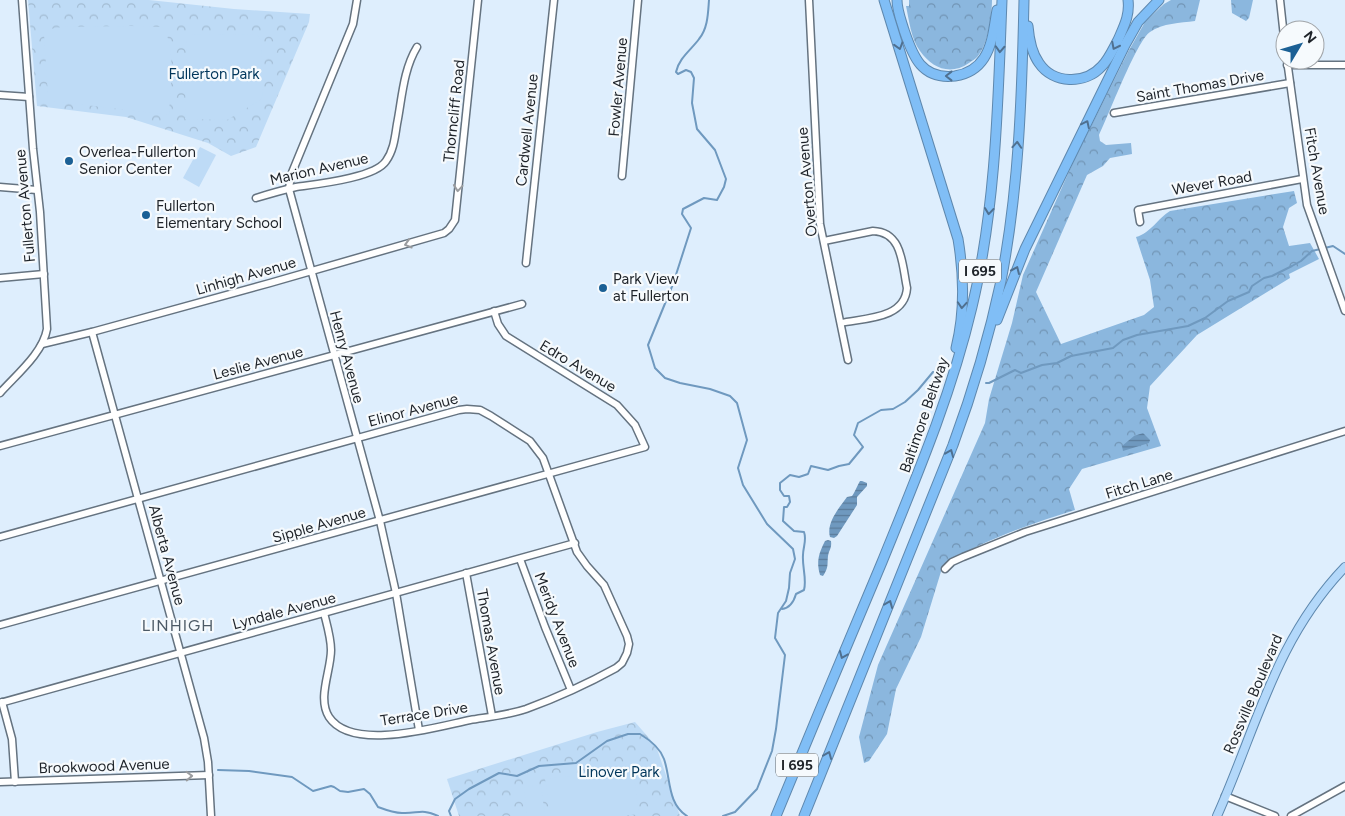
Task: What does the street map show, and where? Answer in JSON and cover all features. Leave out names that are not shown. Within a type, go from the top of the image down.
[{"type":"highway","points":[[884,0],[956,232],[961,256],[963,293],[962,316],[954,356],[901,516]]},
{"type":"highway","points":[[897,0],[899,15],[911,50],[918,62],[926,70],[938,75],[953,76],[966,74],[978,66],[983,59],[990,45],[1000,0]]},
{"type":"highway","name":"Baltimore Beltway","points":[[776,816],[901,516],[947,398],[964,339],[987,232],[991,190],[1000,0]]},
{"type":"highway","points":[[1025,0],[1029,36],[1039,64],[1051,75],[1068,80],[1078,80],[1094,74],[1108,58],[1126,22],[1129,13],[1128,0]]},
{"type":"highway","name":"I 695","points":[[804,816],[954,445],[968,407],[985,348],[1001,279],[1014,191],[1021,96],[1025,0]]},
{"type":"highway","points":[[985,348],[1025,249],[1125,45],[1138,22],[1159,0]]},
{"type":"main road","name":"Rossville Boulevard","points":[[1217,816],[1285,650],[1312,607],[1345,567]]},
{"type":"street","name":"Fullerton Avenue","points":[[22,0],[44,274],[47,329],[42,344]]},
{"type":"street","points":[[288,189],[291,175],[353,24],[357,0]]},
{"type":"street","name":"Thorncliff Road","points":[[452,225],[456,207],[478,0]]},
{"type":"street","name":"Cardwell Avenue","points":[[526,263],[554,0]]},
{"type":"street","name":"Fowler Avenue","points":[[622,176],[638,0]]},
{"type":"street","name":"Overton Avenue","points":[[809,0],[820,224],[848,360]]},
{"type":"street","points":[[1280,0],[1282,20]]},
{"type":"street","name":"Marion Avenue","points":[[256,198],[288,189],[322,184],[358,175],[374,170],[386,162],[393,147],[402,92],[411,58],[417,47]]},
{"type":"street","points":[[1325,64],[1345,65]]},
{"type":"street","name":"Fitch Avenue","points":[[1288,70],[1307,205],[1345,311]]},
{"type":"street","name":"Saint Thomas Drive","points":[[1114,113],[1290,83]]},
{"type":"street","points":[[0,95],[29,97]]},
{"type":"street","name":"Wever Road","points":[[1140,222],[1138,210],[1302,179]]},
{"type":"street","points":[[0,187],[37,190]]},
{"type":"street","name":"Henry Avenue","points":[[288,189],[380,521],[396,593],[419,730]]},
{"type":"street","name":"Linhigh Avenue","points":[[42,344],[92,332],[439,235],[452,225]]},
{"type":"street","points":[[824,241],[881,231],[893,238],[900,252],[906,294],[902,304],[895,311],[887,314],[841,323]]},
{"type":"street","points":[[0,278],[44,274]]},
{"type":"street","name":"Leslie Avenue","points":[[0,446],[522,304]]},
{"type":"street","name":"Edro Avenue","points":[[494,311],[498,324],[506,336],[617,405],[635,424],[645,446]]},
{"type":"street","name":"Alberta Avenue","points":[[92,332],[206,744],[211,816]]},
{"type":"street","points":[[0,393],[42,344]]},
{"type":"street","name":"Elinor Avenue","points":[[0,538],[458,410],[480,410],[530,442],[543,458],[577,552],[604,585],[627,636],[629,644],[622,664],[602,676],[571,690]]},
{"type":"street","name":"Fitch Lane","points":[[944,569],[952,562],[1024,532],[1345,431]]},
{"type":"street","name":"Sipple Avenue","points":[[0,625],[161,582],[645,446]]},
{"type":"street","name":"Lyndale Avenue","points":[[1,702],[575,543]]},
{"type":"street","name":"Meridy Avenue","points":[[520,559],[571,690]]},
{"type":"street","name":"Thomas Avenue","points":[[466,574],[492,716]]},
{"type":"street","name":"Terrace Drive","points":[[324,613],[330,637],[331,653],[324,705],[329,717],[336,726],[346,731],[381,735],[419,730],[524,710],[571,690]]},
{"type":"street","points":[[1,702],[12,739],[15,782]]},
{"type":"street","name":"Brookwood Avenue","points":[[0,782],[209,775]]},
{"type":"street","points":[[1291,816],[1345,786]]},
{"type":"street","points":[[1225,796],[1274,816]]},
{"type":"green space","name":"Fullerton Park","points":[[28,0],[149,0],[234,9],[310,14],[309,22],[256,147],[231,156],[208,143],[126,117],[37,106]]},
{"type":"green space","points":[[909,0],[992,0],[987,37],[977,57],[962,67],[955,69],[942,68],[930,62],[920,51],[912,35],[906,6],[909,6]]},
{"type":"green space","points":[[1171,0],[1200,0],[1195,21],[1160,27],[1150,32],[1144,38],[1099,135],[1100,141],[1106,145],[1131,143],[1132,154],[1110,158],[1103,166],[1087,175],[1036,292],[1061,344],[1144,315],[1154,307],[1150,280],[1136,237],[1150,229],[1170,211],[1294,191],[1297,203],[1289,208],[1283,227],[1289,246],[1310,243],[1319,259],[1289,274],[1290,278],[1197,335],[1150,386],[1147,408],[1161,446],[1082,469],[1069,489],[1075,510],[1008,533],[943,565],[921,637],[896,689],[887,734],[869,761],[864,763],[859,737],[878,665],[985,423],[989,399],[1012,323],[1023,275],[1075,158],[1128,52],[1145,22]]},
{"type":"green space","points":[[1231,0],[1253,0],[1249,18],[1246,21],[1232,13]]},
{"type":"green space","points":[[62,27],[162,27],[167,34],[170,44],[172,69],[169,115],[52,101],[48,97],[44,34],[50,29]]},
{"type":"green space","points":[[187,34],[257,35],[261,40],[263,96],[260,100],[227,120],[185,119]]},
{"type":"green space","points":[[200,147],[216,155],[199,187],[183,178]]},
{"type":"green space","name":"Linover Park","points":[[635,722],[656,746],[680,816],[459,816],[447,779]]},
{"type":"green space","points":[[633,769],[639,814],[622,816],[551,816],[545,779]]},
{"type":"green space","points":[[541,785],[545,816],[527,816],[524,787]]},
{"type":"shaded area","points":[[1143,433],[1150,440],[1149,443],[1123,451],[1122,446],[1134,436]]},
{"type":"shaded area","points":[[860,481],[867,483],[867,486],[857,497],[857,505],[837,536],[834,538],[830,537],[830,526],[834,516],[847,497],[853,495]]},
{"type":"shaded area","points":[[825,541],[831,541],[831,545],[827,568],[823,576],[820,575],[819,557]]},
{"type":"waterway","points":[[709,0],[707,20],[702,35],[682,58],[676,72],[678,74],[686,70],[691,72],[694,78],[692,103],[697,129],[715,150],[726,179],[717,200],[704,198],[683,209],[682,214],[691,228],[673,284],[648,345],[655,368],[665,378],[710,389],[730,396],[737,403],[747,440],[738,468],[743,485],[767,524],[793,549],[795,559],[790,573],[786,601],[778,613],[775,638],[785,655],[772,751],[757,789],[735,812],[723,816]]},
{"type":"waterway","points":[[986,383],[1015,370],[1021,373],[1042,365],[1057,363],[1071,356],[1113,348],[1123,340],[1137,335],[1188,326],[1205,318],[1228,301],[1249,292],[1252,286],[1264,278],[1272,276],[1301,261],[1312,251],[1333,246],[1345,254]]},
{"type":"waterway","points":[[782,609],[789,606],[796,594],[804,590],[803,552],[805,538],[804,532],[794,531],[783,521],[784,507],[787,507],[790,502],[789,496],[784,496],[780,490],[780,483],[790,475],[799,477],[808,474],[811,466],[828,470],[849,464],[863,447],[854,435],[858,423],[881,410],[893,409],[905,402],[933,372],[937,373]]},
{"type":"waterway","points":[[451,816],[449,811],[455,799],[499,773],[517,776],[539,766],[576,763],[607,741],[628,734],[640,734],[660,751],[664,759],[673,798],[681,811],[687,816]]},
{"type":"waterway","points":[[218,770],[249,771],[292,777],[313,791],[331,786],[340,791],[348,792],[364,789],[370,794],[378,807],[396,812],[423,812],[438,816]]},
{"type":"place","name":"Overlea-Fullerton Senior Center","points":[[69,161]]},
{"type":"place","name":"Fullerton Elementary School","points":[[146,215]]},
{"type":"place","name":"Park View at Fullerton","points":[[603,288]]},
{"type":"district","name":"LINHIGH","points":[[178,625]]}]
